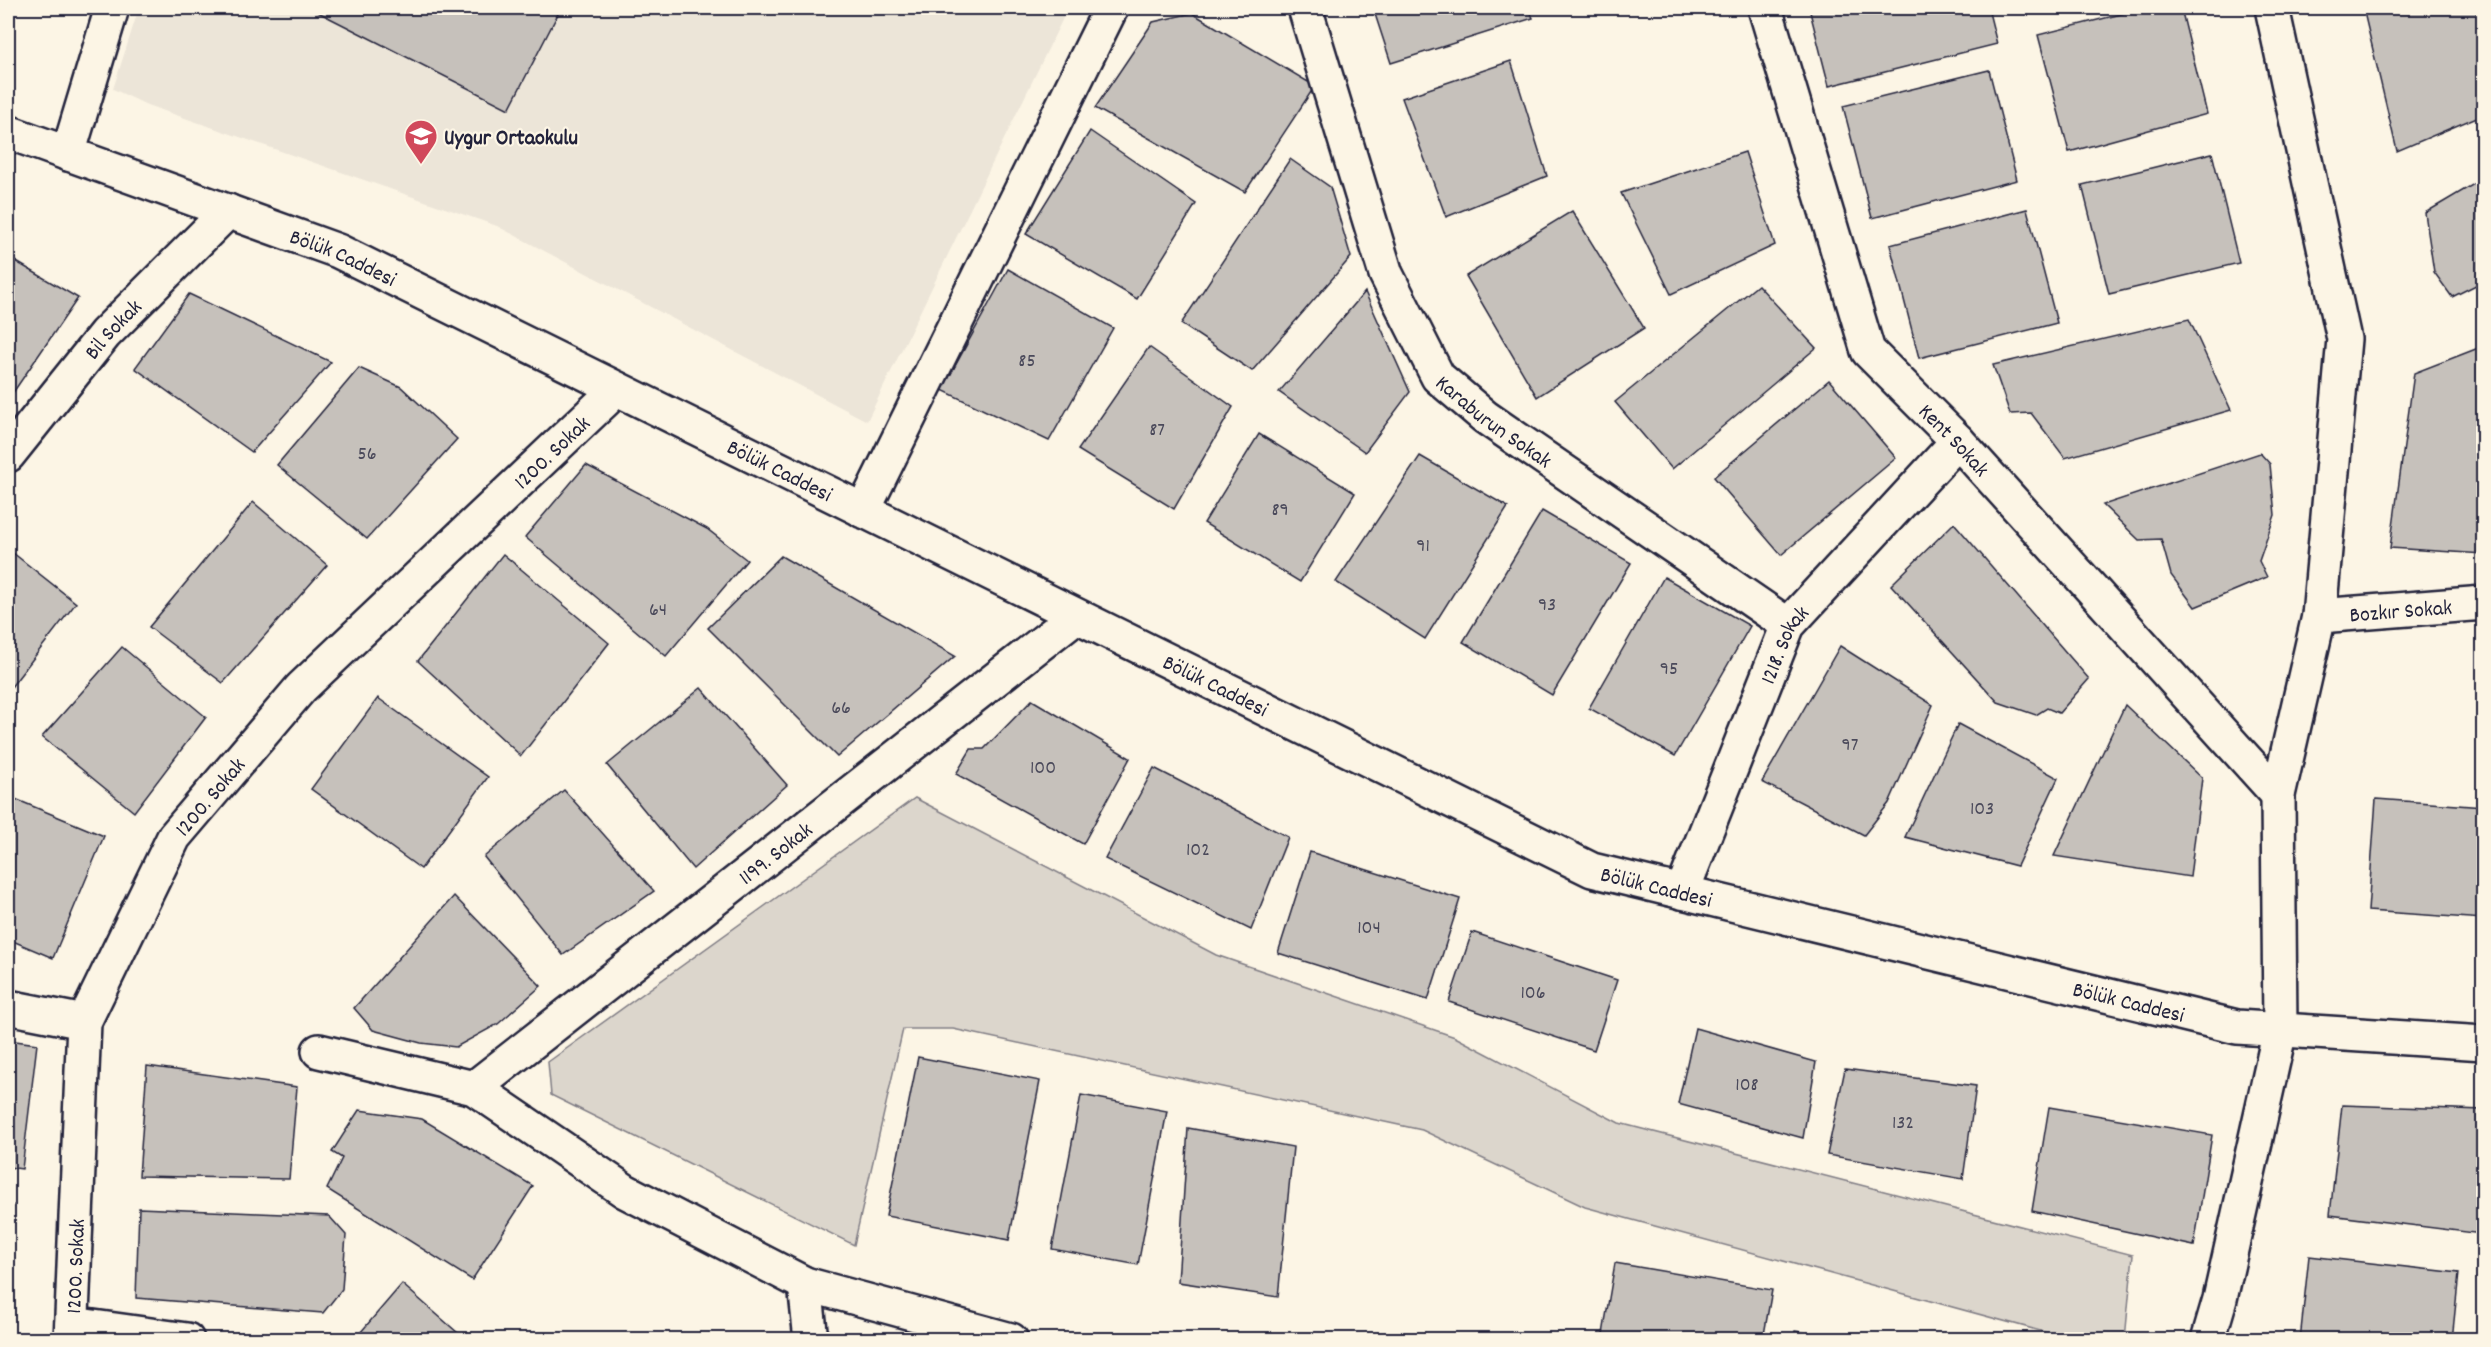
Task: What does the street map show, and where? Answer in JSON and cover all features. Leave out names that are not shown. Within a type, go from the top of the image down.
[{"type":"street","points":[[68,154],[112,8]]},
{"type":"street","points":[[863,511],[1111,8]]},
{"type":"street","name":"Karaburun Sokak","points":[[1305,8],[1386,274],[1438,378],[1485,417],[1788,625]]},
{"type":"street","name":"Kent Sokak","points":[[1765,8],[1868,351],[1958,441],[2278,795]]},
{"type":"street","points":[[2208,1340],[2220,1299],[2280,1030],[2278,795],[2319,616],[2344,339],[2272,8]]},
{"type":"street","name":"Bölük Caddesi","points":[[8,132],[338,251],[1592,870],[2237,1027],[2484,1043]]},
{"type":"street","name":"Bil Sokak","points":[[8,455],[105,334],[228,212]]},
{"type":"street","name":"1200. Sokak","points":[[71,1332],[84,1022],[174,837],[301,688],[617,389]]},
{"type":"street","name":"1218. Sokak","points":[[1682,892],[1788,625],[1958,441]]},
{"type":"street","name":"Bozkır Sokak","points":[[2319,616],[2484,603]]},
{"type":"street","name":"1199. Sokak","points":[[474,1088],[1076,616]]},
{"type":"street","points":[[8,1007],[84,1022]]},
{"type":"street","points":[[319,1051],[474,1088],[625,1191],[805,1284],[1011,1340]]},
{"type":"street","points":[[805,1284],[811,1340]]},
{"type":"street","points":[[71,1332],[187,1340]]},
{"type":"shaded area","points":[[139,8],[1064,8],[1066,12],[867,421],[497,226],[147,105],[113,89]]},
{"type":"shaded area","points":[[915,798],[1216,955],[1455,1037],[1619,1123],[2133,1255],[2125,1339],[2070,1339],[1585,1207],[1422,1130],[953,1029],[903,1029],[854,1245],[551,1095],[548,1062]]},
{"type":"building","points":[[310,8],[561,8],[509,109]]},
{"type":"building","points":[[1373,8],[1529,8],[1533,18],[1391,63]]},
{"type":"building","points":[[1809,8],[1988,8],[1997,44],[1829,86]]},
{"type":"building","points":[[2145,8],[2181,8],[2207,114],[2069,152],[2038,35]]},
{"type":"building","points":[[2363,8],[2473,8],[2484,23],[2484,114],[2397,151]]},
{"type":"building","points":[[1192,13],[1315,86],[1245,192],[1095,108],[1153,22]]},
{"type":"building","points":[[1511,61],[1547,176],[1446,217],[1402,98]]},
{"type":"building","points":[[1989,70],[2017,180],[1872,218],[1843,106]]},
{"type":"building","points":[[1090,131],[1196,204],[1137,299],[1026,234]]},
{"type":"building","points":[[1745,152],[1775,245],[1671,294],[1621,193]]},
{"type":"building","points":[[2212,153],[2239,263],[2109,294],[2082,185]]},
{"type":"building","points":[[1290,159],[1330,187],[1351,257],[1252,371],[1181,324]]},
{"type":"building","points":[[2484,178],[2484,281],[2452,297],[2434,272],[2425,213]]},
{"type":"building","points":[[2027,209],[2057,323],[1919,358],[1890,245]]},
{"type":"building","points":[[1572,211],[1644,328],[1537,397],[1466,276]]},
{"type":"building","points":[[8,257],[78,298],[12,394],[8,392]]},
{"type":"building","points":[[1008,269],[1113,328],[1049,441],[942,390]]},
{"type":"building","points":[[1758,285],[1816,348],[1672,469],[1615,402]]},
{"type":"building","points":[[1365,292],[1410,392],[1365,452],[1279,392]]},
{"type":"building","points":[[189,294],[331,362],[252,452],[135,368]]},
{"type":"building","points":[[2189,319],[2231,410],[2065,458],[2031,413],[2010,414],[1993,365]]},
{"type":"building","points":[[1149,347],[1233,407],[1174,509],[1078,450]]},
{"type":"building","points":[[2481,347],[2484,354],[2484,554],[2390,548],[2414,373]]},
{"type":"building","points":[[359,368],[401,387],[457,439],[367,539],[277,465]]},
{"type":"building","points":[[1829,380],[1896,458],[1781,555],[1714,477]]},
{"type":"building","points":[[1259,434],[1355,493],[1300,582],[1204,523]]},
{"type":"building","points":[[2260,453],[2270,464],[2275,515],[2259,561],[2267,577],[2195,607],[2171,575],[2161,539],[2139,540],[2103,505]]},
{"type":"building","points":[[1420,456],[1508,507],[1425,639],[1336,582]]},
{"type":"building","points":[[586,465],[707,529],[747,560],[666,656],[525,537]]},
{"type":"building","points":[[253,502],[327,565],[223,683],[149,627]]},
{"type":"building","points":[[1542,511],[1631,563],[1552,695],[1463,642]]},
{"type":"building","points":[[1954,523],[2089,679],[2059,713],[2047,708],[2036,715],[1998,702],[1891,585]]},
{"type":"building","points":[[8,549],[76,603],[8,691]]},
{"type":"building","points":[[503,554],[609,643],[521,756],[418,661]]},
{"type":"building","points":[[781,556],[955,656],[837,757],[708,628]]},
{"type":"building","points":[[1664,577],[1750,626],[1675,756],[1589,708]]},
{"type":"building","points":[[1840,646],[1933,705],[1889,803],[1864,835],[1762,782]]},
{"type":"building","points":[[122,647],[206,717],[134,812],[42,737]]},
{"type":"building","points":[[701,688],[787,785],[693,869],[607,765]]},
{"type":"building","points":[[378,698],[488,777],[421,869],[311,789]]},
{"type":"building","points":[[1032,700],[1130,758],[1083,844],[956,774],[971,749],[984,749]]},
{"type":"building","points":[[2125,705],[2202,778],[2190,877],[2054,856]]},
{"type":"building","points":[[1958,724],[2058,778],[2017,866],[1905,837]]},
{"type":"building","points":[[1154,768],[1288,837],[1251,930],[1105,859]]},
{"type":"building","points":[[564,790],[654,891],[563,955],[484,857]]},
{"type":"building","points":[[8,796],[104,836],[53,958],[8,939]]},
{"type":"building","points":[[2376,799],[2484,807],[2484,919],[2368,911]]},
{"type":"building","points":[[1310,852],[1460,899],[1428,1000],[1278,953]]},
{"type":"building","points":[[454,896],[541,986],[498,1024],[456,1047],[421,1043],[373,1030],[354,1008]]},
{"type":"building","points":[[1472,932],[1617,980],[1594,1050],[1449,1002]]},
{"type":"building","points":[[1695,1028],[1816,1062],[1803,1138],[1678,1104]]},
{"type":"building","points":[[8,1040],[37,1044],[22,1169],[8,1167]]},
{"type":"building","points":[[918,1057],[1040,1081],[1009,1240],[886,1216]]},
{"type":"building","points":[[147,1066],[297,1087],[289,1179],[139,1176]]},
{"type":"building","points":[[1845,1069],[1976,1086],[1963,1179],[1827,1155]]},
{"type":"building","points":[[1081,1095],[1167,1111],[1138,1265],[1052,1249]]},
{"type":"building","points":[[2342,1105],[2484,1110],[2482,1234],[2330,1215]]},
{"type":"building","points":[[2049,1107],[2212,1135],[2194,1246],[2032,1211]]},
{"type":"building","points":[[359,1110],[422,1119],[533,1186],[472,1280],[327,1189],[342,1158],[332,1152]]},
{"type":"building","points":[[1188,1128],[1293,1147],[1278,1297],[1178,1282]]},
{"type":"building","points":[[8,1204],[13,1205],[8,1249]]},
{"type":"building","points":[[139,1208],[329,1216],[346,1235],[342,1289],[323,1313],[136,1298]]},
{"type":"building","points":[[2309,1256],[2459,1273],[2452,1340],[2300,1340]]},
{"type":"building","points":[[1615,1263],[1772,1290],[1763,1340],[1602,1340]]},
{"type":"building","points":[[402,1284],[466,1340],[354,1340]]},
{"type":"building","points":[[1795,1331],[1847,1340],[1793,1340]]},
{"type":"place","name":"Uygur Ortaokulu","points":[[421,165]]}]
